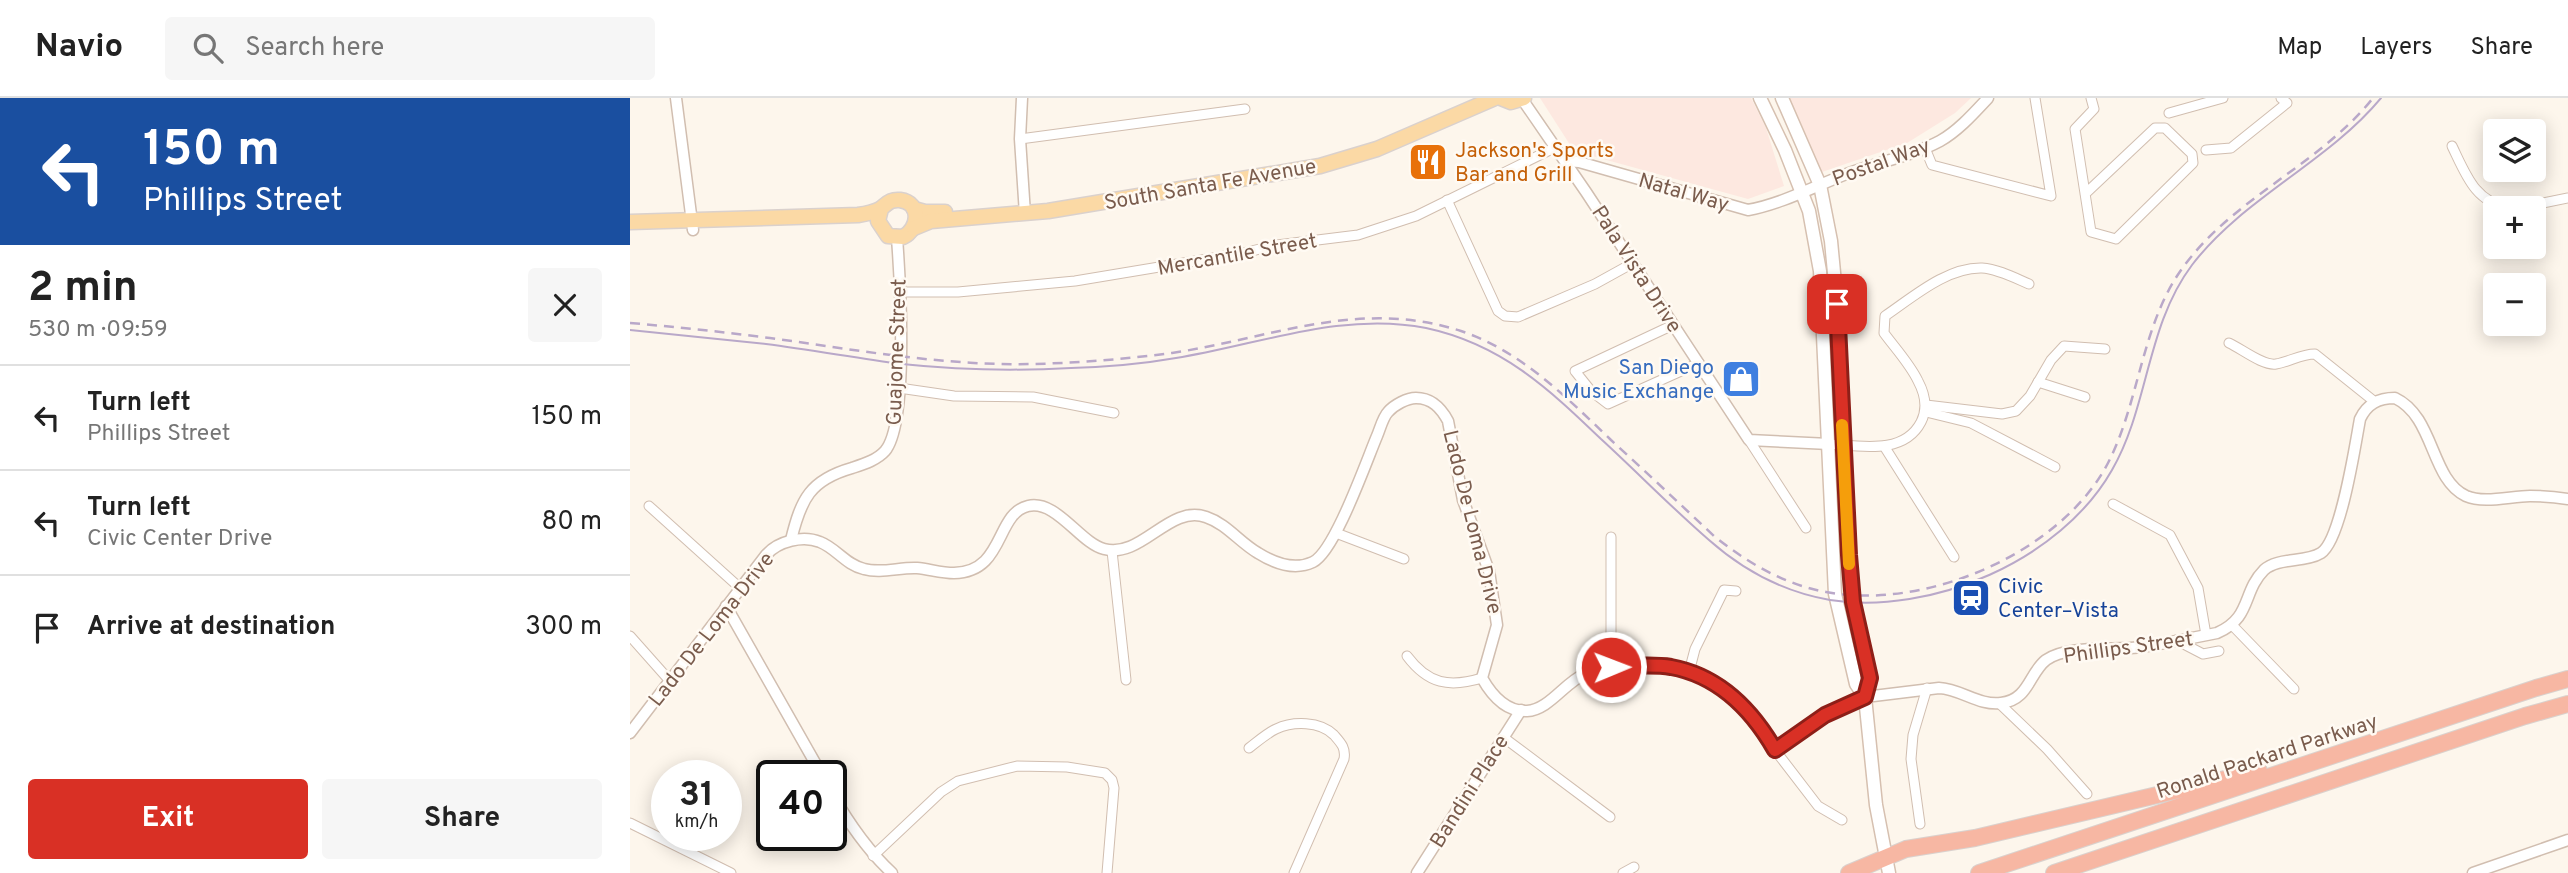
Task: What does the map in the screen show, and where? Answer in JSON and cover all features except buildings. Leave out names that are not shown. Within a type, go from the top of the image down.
[{"type":"highway","name":"Ronald Packard Parkway","points":[[1979,873],[2568,679]]},
{"type":"highway","name":"Ronald Packard Parkway","points":[[2054,873],[2568,704]]},
{"type":"highway","points":[[1849,873],[1887,865],[1906,849],[1975,838],[2240,775],[2320,760]]},
{"type":"highway","points":[[2085,873],[2193,827]]},
{"type":"main road","name":"South Santa Fe Avenue","points":[[630,230],[858,215],[881,209],[885,204],[898,200],[914,209],[930,212],[1025,210],[1343,152],[1395,134],[1473,98]]},
{"type":"main road","name":"South Santa Fe Avenue","points":[[630,222],[692,226],[864,222],[879,226],[888,236],[897,238],[909,234],[924,223],[941,219],[1025,210],[1336,162],[1388,145],[1498,98],[1511,102],[1523,99]]},
{"type":"main road","points":[[1760,98],[1785,150],[1809,211],[1820,271],[1835,594],[1856,684],[1865,697]]},
{"type":"main road","points":[[1782,98],[1819,184],[1831,241],[1837,304],[1852,595],[1870,678],[1865,697],[1876,808],[1887,865]]},
{"type":"main road","points":[[879,226],[878,215],[881,209]]},
{"type":"main road","points":[[914,209],[917,222],[914,228]]},
{"type":"street","points":[[676,98],[692,226]]},
{"type":"street","points":[[1022,98],[1020,139],[1025,210]]},
{"type":"street","name":"Postal Way","points":[[1801,191],[1925,148],[1943,139],[1988,98]]},
{"type":"street","points":[[1925,148],[1932,165],[2051,196],[2035,98]]},
{"type":"street","points":[[2085,194],[2155,128],[2165,128],[2192,154],[2193,163],[2116,239],[2091,232],[2085,194],[2075,129],[2094,109],[2091,98]]},
{"type":"street","points":[[2169,113],[2223,98]]},
{"type":"street","points":[[2206,150],[2231,148],[2287,103],[2281,98]]},
{"type":"street","name":"Pala Vista Drive","points":[[1523,99],[1806,528]]},
{"type":"street","points":[[1020,139],[1245,109]]},
{"type":"street","points":[[2452,146],[2471,185],[2483,197]]},
{"type":"street","name":"Mercantile Street","points":[[901,292],[958,292],[1074,282],[1277,245],[1358,234],[1416,216],[1556,147]]},
{"type":"street","name":"Natal Way","points":[[1565,160],[1748,210],[1764,207],[1801,191]]},
{"type":"street","points":[[2546,202],[2568,198]]},
{"type":"street","points":[[1447,200],[1498,311],[1506,316],[1518,317],[1550,305],[1633,263]]},
{"type":"street","name":"Guajome Street","points":[[790,540],[798,512],[811,489],[823,479],[868,463],[886,450],[895,433],[901,292],[897,238]]},
{"type":"street","points":[[1749,440],[1884,446],[1908,439],[1916,431],[1926,409],[1918,380],[1884,332],[1885,316],[1958,272],[1982,268],[2029,284]]},
{"type":"street","points":[[1673,325],[1575,371],[1591,391],[1608,404],[1699,363]]},
{"type":"street","points":[[2229,343],[2247,351],[2260,361],[2273,365],[2315,354],[2375,402]]},
{"type":"street","points":[[1926,409],[2002,414],[2016,411],[2030,396],[2050,360],[2064,346],[2105,349]]},
{"type":"street","points":[[2038,382],[2085,397]]},
{"type":"street","points":[[899,388],[954,396],[1033,397],[1114,413]]},
{"type":"street","points":[[2294,689],[2232,625],[2264,570],[2273,565],[2316,556],[2329,545],[2339,518],[2360,419],[2375,402],[2395,398],[2415,411],[2448,480],[2468,497],[2482,499],[2529,496],[2568,499]]},
{"type":"street","name":"Lado De Loma Drive","points":[[630,733],[771,550],[790,540],[819,541],[852,565],[868,570],[918,568],[964,572],[979,566],[990,557],[1017,512],[1027,506],[1036,505],[1060,518],[1092,544],[1112,551],[1138,542],[1190,514],[1220,523],[1250,549],[1283,565],[1314,562],[1336,533],[1387,412],[1409,399],[1432,401],[1448,421],[1463,500],[1489,571],[1497,625],[1482,678]]},
{"type":"street","points":[[1926,409],[1971,423],[2055,467]]},
{"type":"street","points":[[1884,446],[1954,557]]},
{"type":"street","points":[[2113,504],[2170,535],[2198,588],[2206,635]]},
{"type":"street","points":[[649,506],[740,588]]},
{"type":"street","points":[[1336,533],[1404,559]]},
{"type":"street","points":[[1611,537],[1611,667]]},
{"type":"street","points":[[1112,551],[1126,680]]},
{"type":"street","points":[[1689,672],[1701,636],[1724,590],[1736,590]]},
{"type":"street","points":[[726,606],[813,760]]},
{"type":"street","name":"Phillips Street","points":[[2000,704],[2011,701],[2024,691],[2046,660],[2056,656],[2085,649],[2140,648],[2217,633],[2232,625]]},
{"type":"street","points":[[630,636],[670,681]]},
{"type":"street","points":[[2176,640],[2203,654],[2219,651]]},
{"type":"street","points":[[1406,656],[1417,669],[1434,680],[1451,684],[1482,678],[1492,695],[1503,704],[1528,711],[1542,705],[1583,674],[1611,667],[1655,666],[1689,672],[1705,679],[1745,706],[1818,806],[1842,820]]},
{"type":"street","points":[[1920,824],[1912,759],[1913,735],[1927,688]]},
{"type":"street","points":[[1775,750],[1825,715],[1865,697],[1927,688],[1947,688],[1982,702],[2000,704],[2047,749],[2087,794]]},
{"type":"street","name":"Bandini Place","points":[[1417,873],[1521,710]]},
{"type":"street","points":[[1249,748],[1276,729],[1296,723],[1316,725],[1329,730],[1342,743],[1344,759],[1294,873]]},
{"type":"street","points":[[1503,737],[1610,817]]},
{"type":"street","points":[[873,856],[941,792],[958,781],[1017,766],[1067,767],[1105,773],[1112,780],[1114,788],[1107,873]]},
{"type":"street","points":[[847,820],[873,856],[892,873]]},
{"type":"street","points":[[630,822],[731,873]]},
{"type":"street","points":[[2473,873],[2568,840]]},
{"type":"street","points":[[1623,873],[1634,867]]},
{"type":"shaded area","points":[[1540,98],[1751,98],[1766,128],[1784,186],[1748,199],[1574,151]]},
{"type":"shaded area","points":[[1787,98],[1971,98],[1955,113],[1907,143],[1819,173]]},
{"type":"tram line","points":[[630,330],[766,344],[902,364],[1008,370],[1150,362],[1332,327],[1395,324],[1426,328],[1478,345],[1522,370],[1562,402],[1709,540],[1765,579],[1797,592],[1830,600],[1869,603],[1910,599],[1950,590],[1990,575],[2027,555],[2061,531],[2089,502],[2112,470],[2124,445],[2165,314],[2192,265],[2235,220],[2336,142],[2381,98]]},
{"type":"railway","points":[[630,323],[933,360],[1032,364],[1172,353],[1316,324],[1351,320],[1387,318],[1423,322],[1461,331],[1483,340],[1523,363],[1577,408],[1714,536],[1767,571],[1795,584],[1826,592],[1865,596],[1905,593],[1946,583],[1986,568],[2024,548],[2058,524],[2086,495],[2108,463],[2119,438],[2150,334],[2172,285],[2187,262],[2230,218],[2329,142],[2373,98]]},
{"type":"slow traffic","points":[[1842,425],[1849,564]]},
{"type":"place","name":"Jackson's Sports Bar and Grill","points":[[1428,162]]},
{"type":"place","name":"San Diego Music Exchange","points":[[1741,379]]},
{"type":"place","name":"Civic Center–Vista","points":[[1971,598]]},
{"type":"route","points":[[1611,667],[1672,667],[1705,679],[1745,706],[1775,750],[1825,715],[1865,697],[1870,678],[1853,602],[1843,460],[1837,304]]}]
